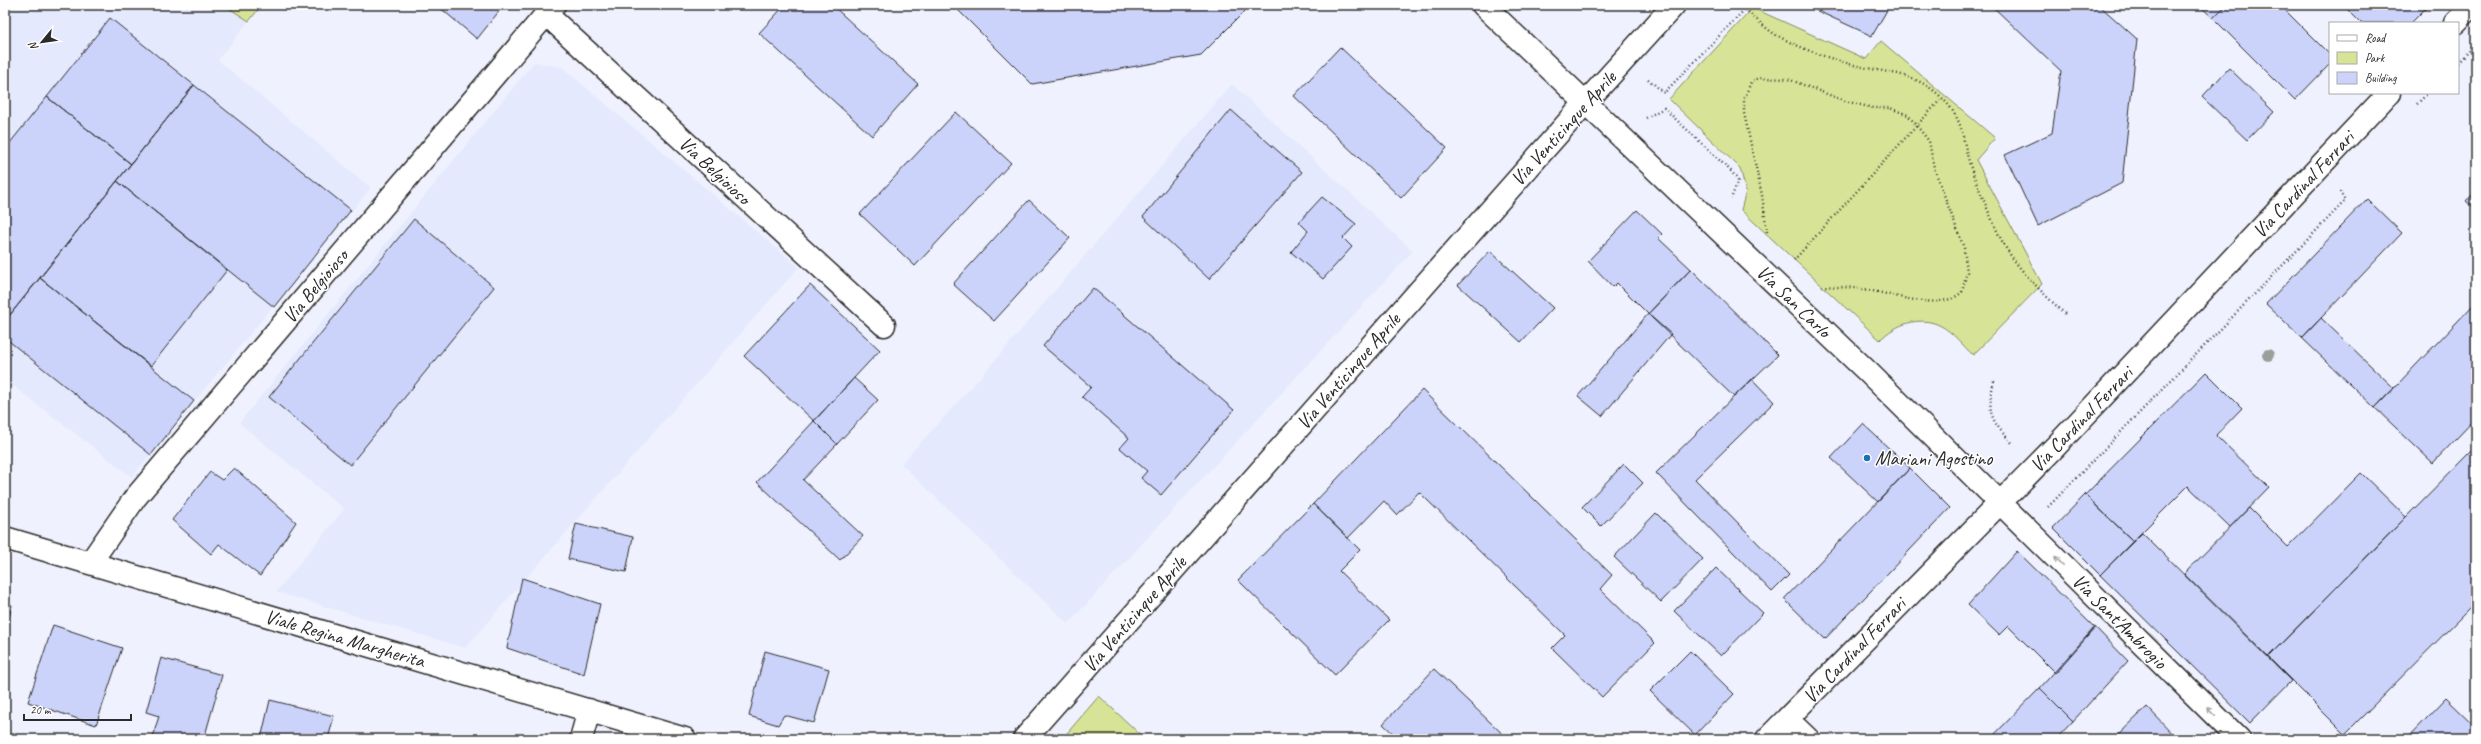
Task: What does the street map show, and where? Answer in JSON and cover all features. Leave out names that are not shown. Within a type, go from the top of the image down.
[{"type":"street","name":"Via San Carlo","points":[[1484,5],[1858,362],[2000,503]]},
{"type":"street","name":"Via Venticinque Aprile","points":[[1024,739],[1586,102],[1674,5]]},
{"type":"street","points":[[2456,22],[2473,5]]},
{"type":"street","name":"Via Belgioioso","points":[[90,563],[135,498],[550,10],[884,325]]},
{"type":"street","name":"Via Cardinal Ferrari","points":[[1767,739],[2056,447],[2388,94]]},
{"type":"street","name":"Via Sant'Ambrogio","points":[[2000,503],[2239,739]]},
{"type":"street","name":"Viale Regina Margherita","points":[[5,538],[685,739]]},
{"type":"street","points":[[580,739],[589,710]]},
{"type":"street","points":[[1787,719],[1808,739]]},
{"type":"path","points":[[1642,81],[1649,79],[1664,93],[1749,5]]},
{"type":"path","points":[[1745,9],[1772,32],[1790,41],[1855,65],[1906,76],[1927,85],[1942,98],[1955,113],[1961,126],[1971,166],[2007,251],[2026,275],[2067,316]]},
{"type":"path","points":[[2459,62],[2472,49]]},
{"type":"path","points":[[1767,233],[1762,195],[1744,113],[1744,100],[1751,82],[1759,78],[1788,79],[1845,101],[1873,108],[1890,108],[1908,115],[1918,125],[1929,140],[1934,168],[1964,248],[1967,272],[1962,292],[1948,301],[1928,302],[1860,288],[1817,286]]},
{"type":"path","points":[[2412,110],[2427,94]]},
{"type":"path","points":[[1788,266],[1942,98]]},
{"type":"path","points":[[1640,117],[1646,118],[1654,115],[1664,108],[1732,172],[1738,185],[1729,203]]},
{"type":"path","points":[[2027,528],[2345,201],[2337,187]]},
{"type":"path","points":[[1994,381],[1988,402],[1994,424],[2017,448]]},
{"type":"path","points":[[2056,447],[2081,473]]},
{"type":"shaded area","points":[[5,5],[224,5],[249,21],[218,60],[371,188],[132,477],[5,380]]},
{"type":"shaded area","points":[[534,62],[562,67],[799,267],[465,648],[276,592],[344,509],[239,423]]},
{"type":"shaded area","points":[[1232,84],[1413,251],[1068,624],[901,464],[984,373]]},
{"type":"green space","points":[[224,5],[262,5],[249,21]]},
{"type":"green space","points":[[1753,8],[1866,59],[1881,41],[1995,138],[1976,160],[2042,284],[1973,355],[1954,335],[1941,326],[1925,321],[1917,321],[1901,326],[1886,334],[1880,340],[1741,210],[1746,191],[1740,168],[1669,99]]},
{"type":"green space","points":[[1099,696],[1145,739],[1062,739]]},
{"type":"building","points":[[504,5],[477,39],[438,6]]},
{"type":"building","points":[[785,5],[832,5],[918,84],[872,136],[759,33]]},
{"type":"building","points":[[953,5],[1247,5],[1249,7],[1201,55],[1032,84]]},
{"type":"building","points":[[1812,5],[1890,5],[1872,36],[1811,8]]},
{"type":"building","points":[[1991,5],[2099,5],[2137,39],[2122,183],[2038,226],[2005,155],[2052,133],[2061,71]]},
{"type":"building","points":[[2199,5],[2226,5],[2213,18]]},
{"type":"building","points":[[2226,5],[2280,5],[2329,54],[2329,65],[2295,100],[2213,18]]},
{"type":"building","points":[[2343,5],[2429,5],[2412,22],[2360,22]]},
{"type":"building","points":[[110,18],[194,85],[131,164],[47,97]]},
{"type":"building","points":[[1340,47],[1447,148],[1401,198],[1294,96]]},
{"type":"building","points":[[2229,68],[2274,112],[2247,140],[2202,97]]},
{"type":"building","points":[[194,85],[351,210],[274,307],[117,181]]},
{"type":"building","points":[[47,97],[131,164],[5,321],[5,149]]},
{"type":"building","points":[[1231,110],[1302,172],[1209,279],[1143,217]]},
{"type":"building","points":[[956,112],[1011,163],[915,266],[860,214]]},
{"type":"building","points":[[117,181],[227,270],[151,366],[40,278]]},
{"type":"building","points":[[2476,191],[2476,209],[2467,201]]},
{"type":"building","points":[[1322,197],[1356,224],[1343,238],[1352,247],[1323,279],[1291,252],[1308,231],[1299,222]]},
{"type":"building","points":[[2367,199],[2402,233],[2302,338],[2266,304]]},
{"type":"building","points":[[1029,200],[1070,238],[994,321],[953,284]]},
{"type":"building","points":[[1637,210],[1662,234],[1658,238],[1691,269],[1648,314],[1617,283],[1613,287],[1588,261]]},
{"type":"building","points":[[414,219],[494,287],[350,465],[269,397]]},
{"type":"building","points":[[1490,251],[1553,308],[1521,342],[1458,285]]},
{"type":"building","points":[[1691,269],[1778,355],[1734,397],[1648,314]]},
{"type":"building","points":[[40,278],[194,401],[151,455],[5,338],[5,321]]},
{"type":"building","points":[[810,285],[880,350],[814,421],[744,356]]},
{"type":"building","points":[[1093,288],[1234,410],[1161,495],[1141,478],[1147,471],[1120,448],[1129,438],[1082,397],[1091,387],[1043,346]]},
{"type":"building","points":[[2476,302],[2476,418],[2433,463],[2375,408]]},
{"type":"building","points":[[1648,314],[1671,334],[1602,416],[1578,396]]},
{"type":"building","points":[[2321,318],[2394,388],[2375,408],[2302,338]]},
{"type":"building","points":[[2206,372],[2242,408],[2216,435],[2269,487],[2230,527],[2188,486],[2133,541],[2085,495]]},
{"type":"building","points":[[854,378],[878,400],[837,444],[814,421]]},
{"type":"building","points":[[1752,379],[1774,402],[1695,479],[1789,575],[1772,592],[1656,473]]},
{"type":"building","points":[[1422,390],[1612,575],[1600,589],[1655,643],[1602,697],[1552,648],[1565,635],[1419,492],[1397,515],[1384,501],[1348,538],[1313,504]]},
{"type":"building","points":[[814,421],[837,444],[803,480],[863,536],[840,560],[757,482]]},
{"type":"building","points":[[1863,424],[1910,468],[1878,502],[1831,458]]},
{"type":"building","points":[[2476,446],[2476,602],[2345,734],[2268,657]]},
{"type":"building","points":[[1624,464],[1643,483],[1601,526],[1582,507]]},
{"type":"building","points":[[234,468],[296,522],[260,576],[219,544],[211,554],[172,520],[210,472],[222,480]]},
{"type":"building","points":[[1910,468],[1950,508],[1825,639],[1784,599]]},
{"type":"building","points":[[2361,473],[2406,517],[2268,657],[2184,574],[2249,508],[2288,547]]},
{"type":"building","points":[[2085,495],[2133,541],[2100,575],[2053,528]]},
{"type":"building","points":[[1313,504],[1360,550],[1339,571],[1389,620],[1335,675],[1238,580]]},
{"type":"building","points":[[1656,513],[1703,559],[1661,602],[1614,557]]},
{"type":"building","points":[[576,524],[633,537],[626,572],[568,559]]},
{"type":"building","points":[[2142,533],[2291,681],[2250,723],[2100,575]]},
{"type":"building","points":[[2017,551],[2095,628],[2055,673],[2008,626],[1999,635],[1968,605]]},
{"type":"building","points":[[1716,568],[1763,613],[1721,656],[1674,611]]},
{"type":"building","points":[[522,578],[600,604],[584,674],[507,648]]},
{"type":"building","points":[[5,604],[12,605],[5,636]]},
{"type":"building","points":[[53,625],[122,648],[96,725],[28,702]]},
{"type":"building","points":[[2095,627],[2128,661],[2073,721],[2040,688]]},
{"type":"building","points":[[765,651],[829,669],[814,723],[784,715],[778,725],[749,716]]},
{"type":"building","points":[[1690,651],[1734,694],[1695,735],[1650,691]]},
{"type":"building","points":[[161,658],[222,675],[204,739],[152,739],[159,716],[146,712]]},
{"type":"building","points":[[1434,669],[1508,739],[1399,739],[1383,724]]},
{"type":"building","points":[[2040,688],[2073,721],[2056,739],[1990,739]]},
{"type":"building","points":[[2446,698],[2476,727],[2476,739],[2407,739]]},
{"type":"building","points":[[270,700],[334,716],[328,739],[261,739]]},
{"type":"building","points":[[2147,707],[2178,739],[2114,739]]},
{"type":"place","name":"Mariani Agostino","points":[[1867,458]]}]
